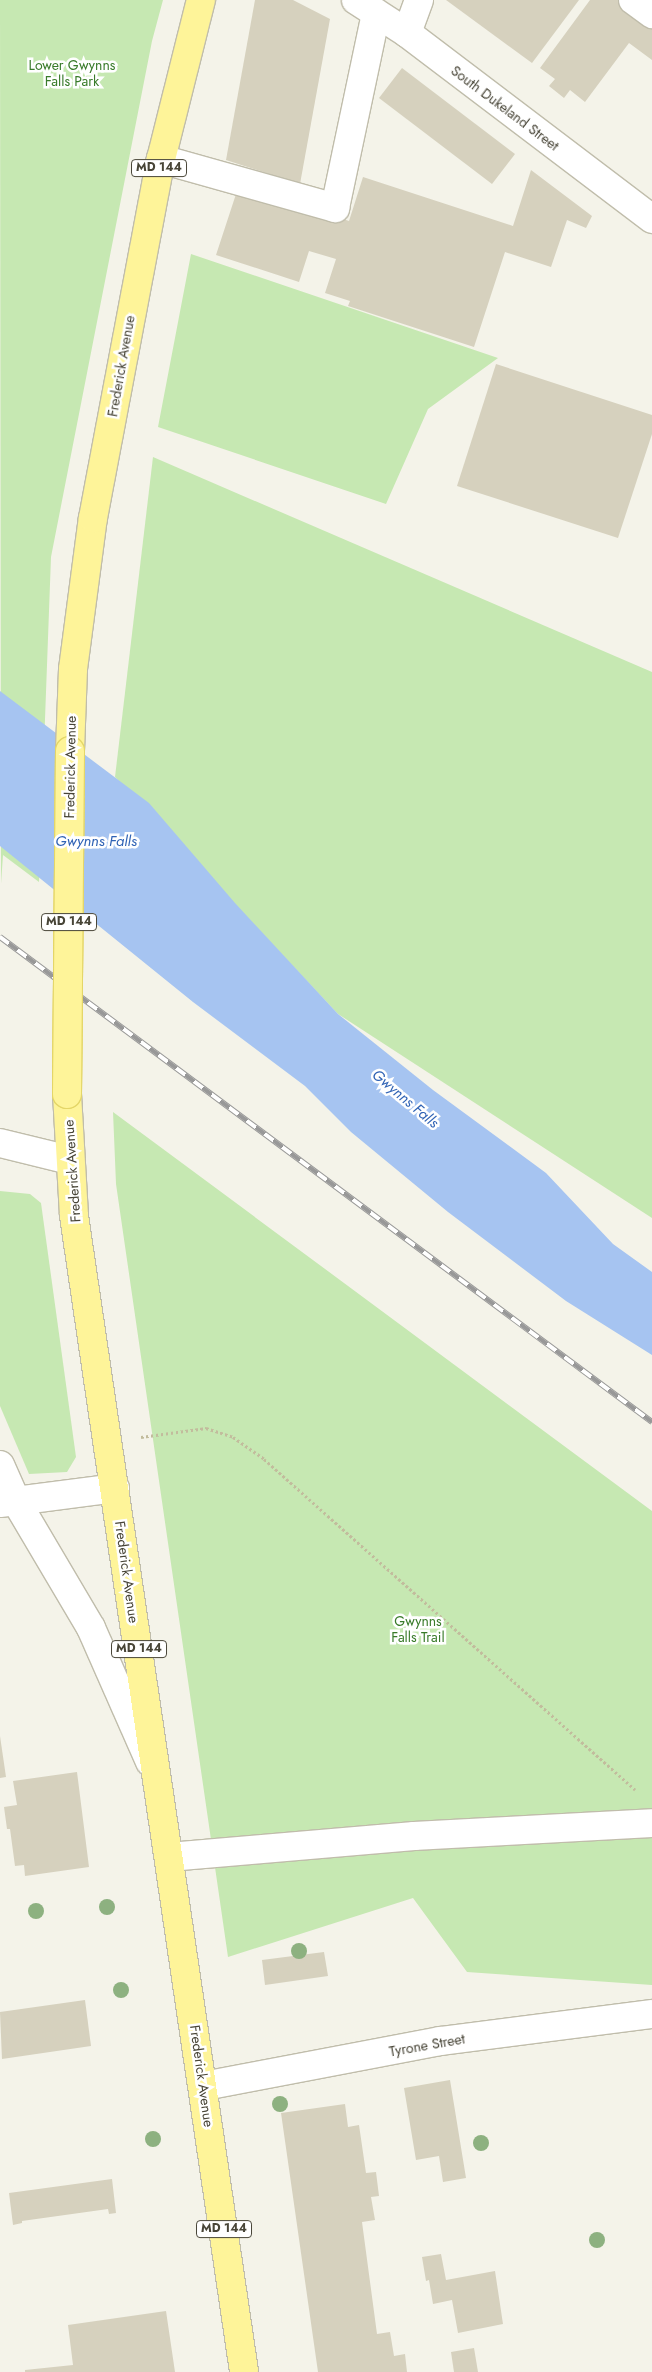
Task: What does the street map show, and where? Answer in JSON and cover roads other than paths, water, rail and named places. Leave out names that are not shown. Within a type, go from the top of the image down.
[{"type":"main road","name":"Frederick Avenue","points":[[201,0],[161,159],[95,509],[78,618],[73,669],[67,1094],[74,1216],[204,2086],[244,2372]]},
{"type":"street","points":[[407,33],[419,0]]},
{"type":"street","points":[[633,0],[652,14]]},
{"type":"street","points":[[161,159],[335,208],[366,7]]},
{"type":"street","name":"South Dukeland Street","points":[[366,7],[407,33],[652,219]]},
{"type":"street","points":[[0,1143],[70,1160]]},
{"type":"street","name":"Frederick Avenue","points":[[0,1465],[8,1502],[91,1628],[158,1779]]},
{"type":"street","points":[[8,1502],[115,1488]]},
{"type":"street","points":[[169,1857],[414,1836],[652,1822]]},
{"type":"street","name":"Tyrone Street","points":[[204,2086],[440,2041],[652,2014]]},
{"type":"water","name":"Gwynns Falls","points":[[0,691],[149,803],[235,903],[338,1014],[433,1090],[546,1173],[613,1244],[652,1272],[652,1355],[566,1301],[448,1212],[351,1132],[305,1086],[193,1002],[0,846]]},
{"type":"railway","points":[[0,937],[652,1422]]},
{"type":"park label","name":"Lower Gwynns Falls Park","points":[[72,74]]},
{"type":"park label","name":"Gwynns Falls Trail","points":[[418,1629]]}]
